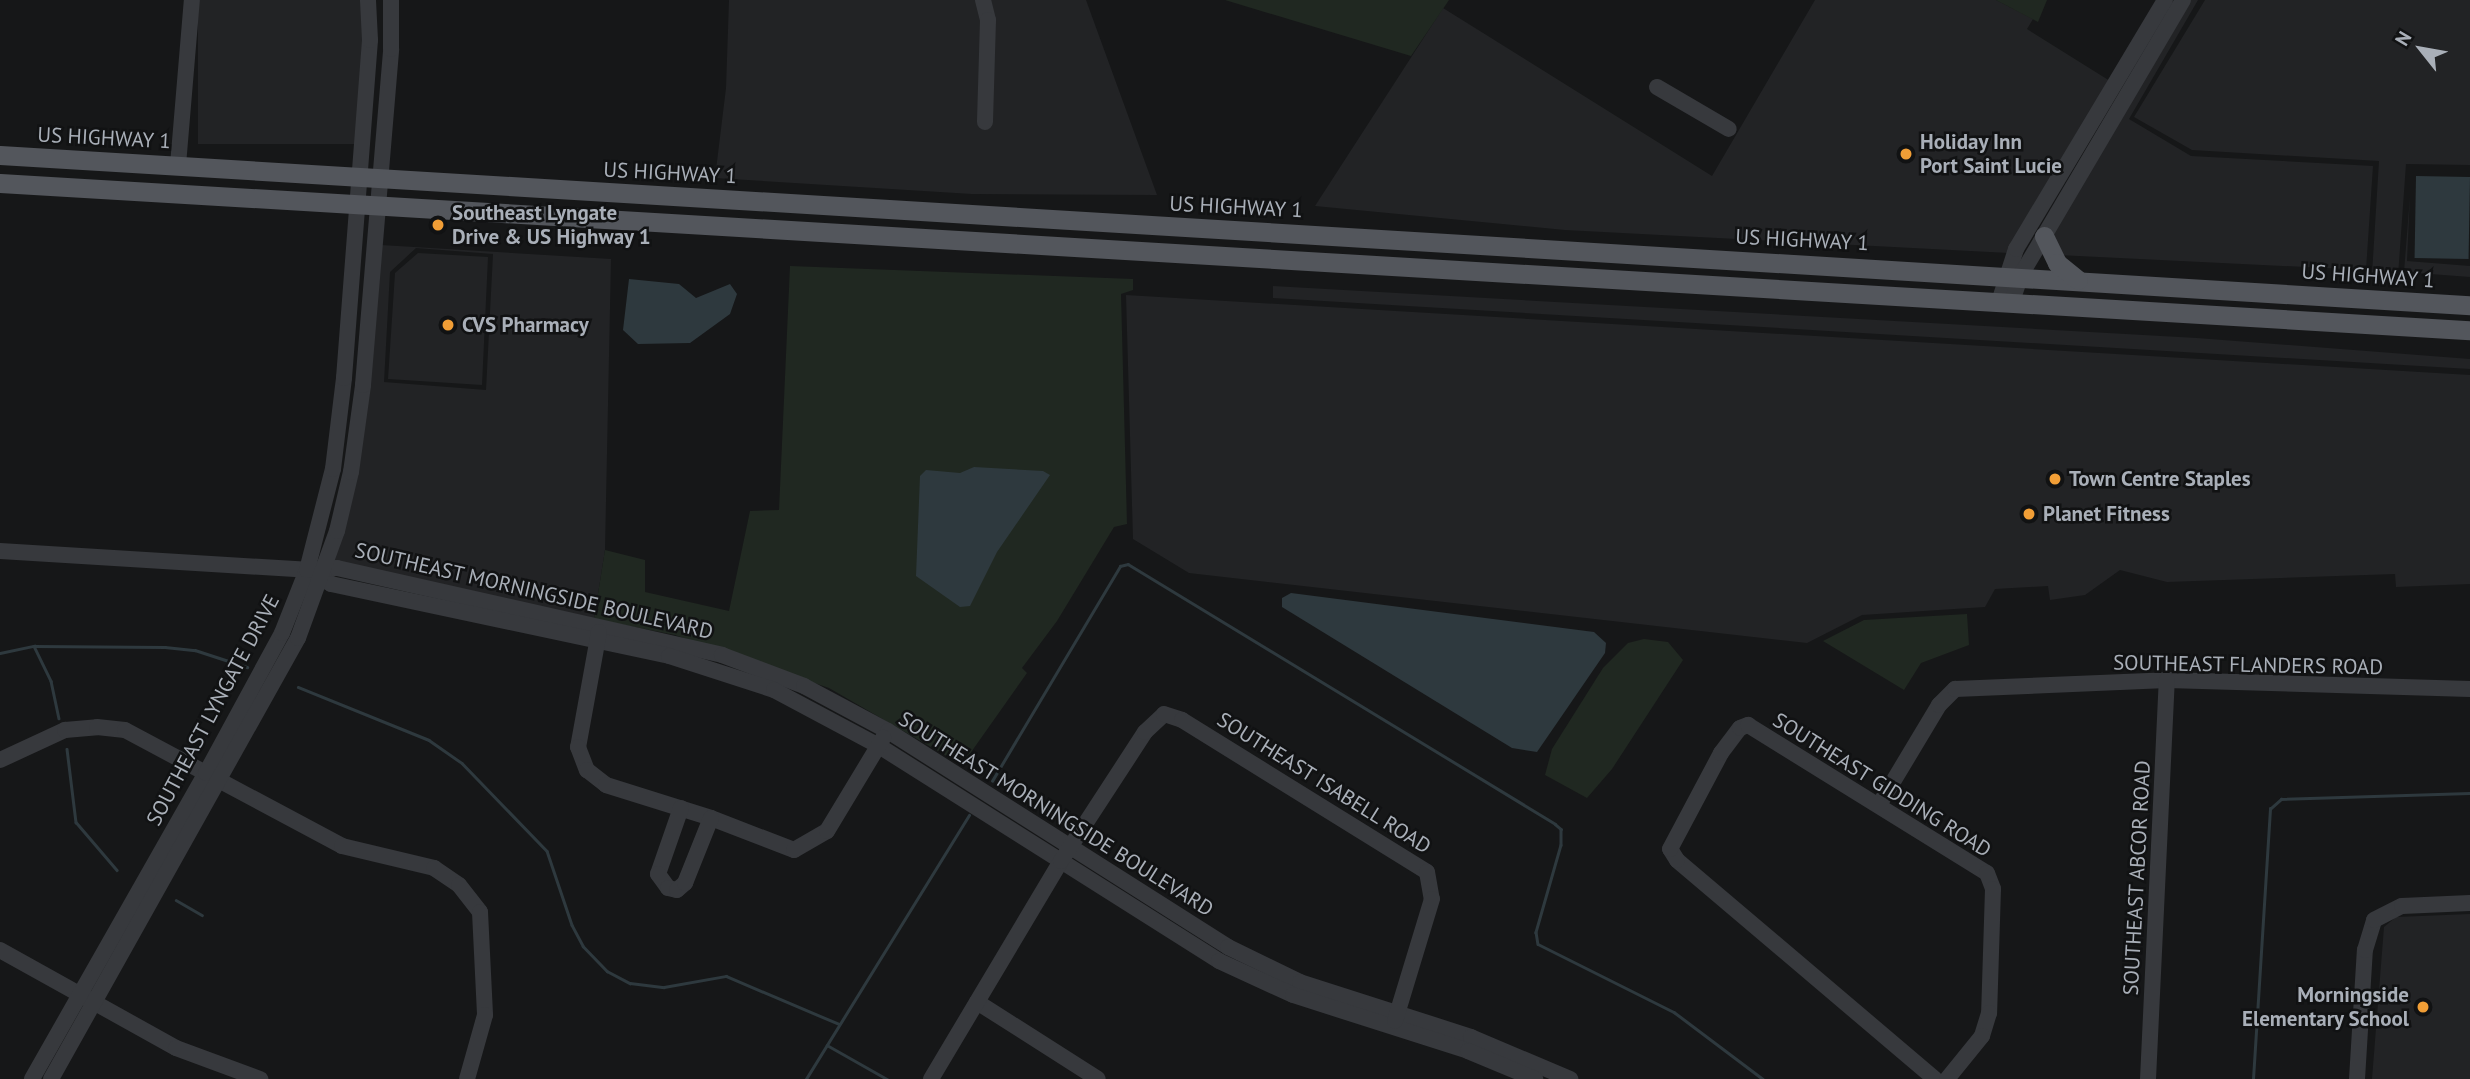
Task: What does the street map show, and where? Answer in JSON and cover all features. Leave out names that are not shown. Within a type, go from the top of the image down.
[{"type":"main road","name":"US HIGHWAY 1","points":[[0,155],[2014,275],[2470,305]]},
{"type":"main road","points":[[0,183],[2470,330]]},
{"type":"main road","points":[[916,236],[944,225],[954,212]]},
{"type":"main road","points":[[957,239],[963,226],[984,214]]},
{"type":"main road","points":[[2044,236],[2057,263],[2077,281]]},
{"type":"main road","points":[[1511,272],[1535,260],[1547,248]]},
{"type":"main road","points":[[1558,275],[1569,262],[1592,251]]},
{"type":"street","points":[[178,165],[192,0]]},
{"type":"street","name":"SOUTHEAST LYNGATE DRIVE","points":[[214,777],[282,633],[307,570],[333,468],[370,40],[368,0]]},
{"type":"street","name":"SOUTHEAST LYNGATE DRIVE","points":[[51,1079],[87,1000],[214,777],[298,638],[323,575],[351,471],[379,207],[391,0]]},
{"type":"street","points":[[983,0],[988,20],[985,122]]},
{"type":"street","points":[[2005,303],[2014,275],[2017,249],[2165,0]]},
{"type":"street","points":[[2014,275],[2044,236],[2183,0]]},
{"type":"street","points":[[1657,87],[1729,129]]},
{"type":"street","points":[[0,551],[307,570]]},
{"type":"street","name":"SOUTHEAST MORNINGSIDE BOULEVARD","points":[[307,570],[599,633],[674,641],[750,673],[798,700],[883,738],[1065,855],[1219,961],[1293,995],[1518,1054],[1570,1079]]},
{"type":"street","points":[[599,633],[579,726],[578,747],[587,770],[606,785],[711,818],[794,850],[813,843],[827,831],[883,738]]},
{"type":"street","name":"SOUTHEAST FLANDERS ROAD","points":[[1879,805],[1939,705],[1955,689],[2167,680],[2470,689]]},
{"type":"street","name":"SOUTHEAST ABCOR ROAD","points":[[2148,1079],[2167,680]]},
{"type":"street","name":"SOUTHEAST ISABELL ROAD","points":[[1065,855],[1145,732],[1164,714],[1182,720],[1427,872],[1432,899],[1395,1021]]},
{"type":"street","name":"SOUTHEAST GIDDING ROAD","points":[[1935,1079],[1677,860],[1670,849],[1721,753],[1740,728],[1748,726],[1974,861],[1987,873],[1993,889],[1989,1013],[1982,1036],[1947,1079]]},
{"type":"street","points":[[0,761],[65,730],[97,727],[125,730],[342,846],[422,864],[459,886],[480,912],[485,1015],[467,1079]]},
{"type":"street","points":[[681,808],[659,874],[668,888],[677,890],[685,883],[711,818]]},
{"type":"street","points":[[931,1079],[1065,855]]},
{"type":"street","points":[[2357,1079],[2365,950],[2374,920],[2402,905],[2470,902]]},
{"type":"street","points":[[0,950],[177,1048],[260,1079]]},
{"type":"street","name":"SOUTHEAST LYNGATE DRIVE","points":[[32,1079],[87,1000]]},
{"type":"street","points":[[977,1002],[1098,1079]]},
{"type":"street","name":"SOUTHEAST MORNINGSIDE BOULEVARD","points":[[1395,1021],[1535,1079]]},
{"type":"shaded area","points":[[198,0],[362,0],[362,144],[198,144]]},
{"type":"shaded area","points":[[729,0],[1086,0],[1157,195],[972,194],[715,178],[726,88]]},
{"type":"shaded area","points":[[1225,0],[1449,0],[1411,56]]},
{"type":"shaded area","points":[[1815,0],[1996,0],[2033,19],[2027,29],[2110,81],[2009,253],[1565,230],[1315,206],[1443,8],[1712,176]]},
{"type":"shaded area","points":[[1996,0],[2047,0],[2038,22]]},
{"type":"shaded area","points":[[2190,0],[2198,0],[2129,119],[2191,156],[2373,166],[2366,270],[2058,255],[2050,237]]},
{"type":"shaded area","points":[[2205,0],[2470,0],[2470,165],[2406,164],[2398,276],[2372,274],[2379,161],[2192,150],[2134,117]]},
{"type":"shaded area","points":[[2416,176],[2470,177],[2469,259],[2415,258]]},
{"type":"shaded area","points":[[2410,196],[2407,261],[2470,266],[2470,277],[2404,272]]},
{"type":"shaded area","points":[[381,245],[611,259],[605,550],[594,619],[333,563]],"holes":[[[416,248],[493,254],[486,390],[384,382],[390,272]]]},
{"type":"shaded area","points":[[418,253],[488,257],[482,385],[388,379],[395,273]]},
{"type":"shaded area","points":[[790,266],[1133,279],[1133,290],[1121,294],[1127,524],[1114,527],[1057,621],[1022,668],[1027,673],[962,765],[829,688],[675,635],[594,619],[605,550],[645,560],[645,592],[729,611],[750,511],[779,510]]},
{"type":"shaded area","points":[[629,279],[679,284],[696,298],[730,284],[737,294],[730,314],[690,343],[638,344],[623,330]]},
{"type":"shaded area","points":[[1273,286],[2197,338],[2470,359],[2470,369],[1273,298]]},
{"type":"shaded area","points":[[1126,295],[2470,375],[2470,584],[2396,587],[2395,574],[2167,582],[2120,570],[2085,595],[2050,600],[2048,586],[1995,589],[1985,607],[1862,615],[1807,643],[1189,573],[1133,539]]},
{"type":"shaded area","points":[[974,467],[1043,471],[1050,475],[997,552],[970,606],[960,607],[916,576],[920,476],[926,470],[960,473]]},
{"type":"shaded area","points":[[1291,593],[1594,632],[1606,643],[1605,653],[1537,752],[1512,748],[1282,607],[1282,598]]},
{"type":"shaded area","points":[[1967,614],[1969,645],[1921,663],[1904,690],[1823,641],[1864,620]]},
{"type":"shaded area","points":[[1644,639],[1668,642],[1683,660],[1612,769],[1587,798],[1545,775],[1552,749],[1603,668],[1628,643]]},
{"type":"shaded area","name":"Morningside Elementary School","points":[[2470,914],[2470,1079],[2372,1079],[2384,927],[2396,917]]},
{"type":"waterway","points":[[992,781],[1120,566],[1128,564],[1555,824],[1561,829],[1561,845],[1536,932],[1538,944],[1674,1012],[1763,1079]]},
{"type":"waterway","points":[[34,646],[51,681],[59,718]]},
{"type":"waterway","points":[[0,653],[34,646],[165,647],[195,650],[247,667]]},
{"type":"waterway","points":[[298,687],[429,740],[462,763],[547,851],[572,925],[583,946],[607,971],[630,983],[664,987],[726,976],[839,1024]]},
{"type":"waterway","points":[[67,749],[76,822],[117,870]]},
{"type":"waterway","points":[[2253,1079],[2270,809],[2281,799],[2470,793]]},
{"type":"waterway","points":[[806,1079],[969,815]]},
{"type":"waterway","points":[[176,900],[202,915]]},
{"type":"waterway","points":[[827,1045],[887,1079]]},
{"type":"place","name":"Holiday Inn Port Saint Lucie","points":[[1906,154]]},
{"type":"place","name":"Southeast Lyngate Drive & US Highway 1","points":[[438,225]]},
{"type":"place","name":"CVS Pharmacy","points":[[448,325]]},
{"type":"place","name":"Town Centre Staples","points":[[2055,479]]},
{"type":"place","name":"Planet Fitness","points":[[2029,514]]},
{"type":"place","name":"Morningside Elementary School","points":[[2423,1007]]}]
